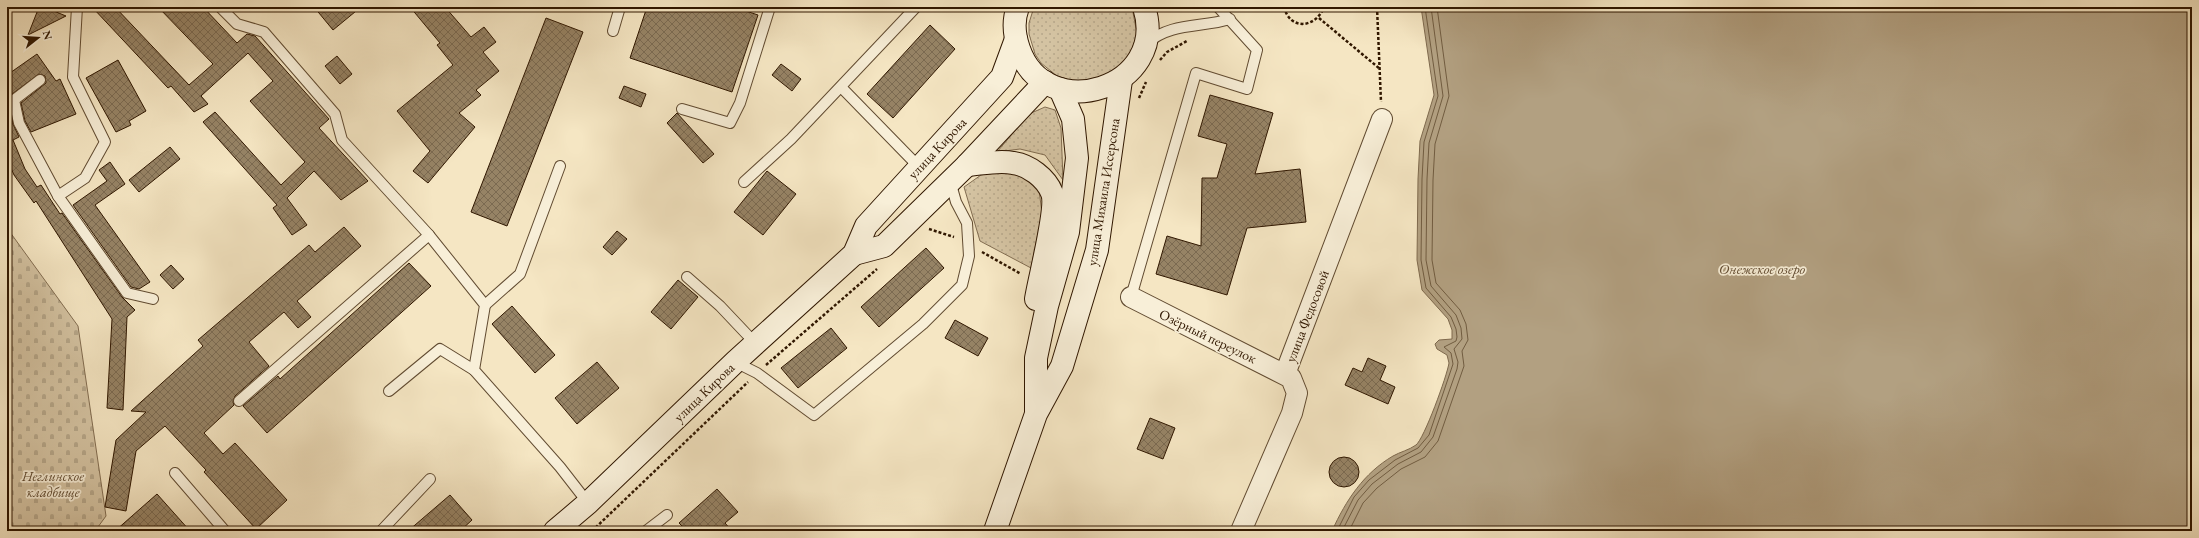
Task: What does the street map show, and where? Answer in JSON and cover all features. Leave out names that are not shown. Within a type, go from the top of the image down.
[{"type":"main road","points":[[1001,7],[1016,39],[1021,56],[1032,70],[1052,85],[1080,92],[1102,89],[1120,80],[1132,70],[1145,44],[1148,18],[1144,7]]},
{"type":"main road","points":[[1016,39],[1015,15],[1018,7]]},
{"type":"main road","name":"улица Кирова","points":[[555,531],[588,503],[755,343],[854,254],[866,226],[1002,77],[1016,39]]},
{"type":"main road","name":"улица Михаила Иссерсона","points":[[995,531],[1036,414],[1062,366],[1097,250],[1120,80]]},
{"type":"main road","name":"улица Кирова","points":[[854,254],[884,246],[950,181],[1052,85]]},
{"type":"main road","name":"улица Михаила Иссерсона","points":[[1036,414],[1036,358],[1047,306],[1068,232],[1077,158],[1073,119],[1052,85]]},
{"type":"main road","points":[[967,165],[1012,162],[1029,168],[1042,178],[1052,194],[1052,220],[1035,305],[1036,358]]},
{"type":"street","name":"улица Федосовой","points":[[1241,531],[1292,413],[1297,393],[1291,378],[1285,374],[1382,119]]},
{"type":"street","name":"Озёрный переулок","points":[[1131,298],[1285,374]]},
{"type":"lane","points":[[58,196],[85,178],[105,142],[73,77],[77,7]]},
{"type":"lane","points":[[220,7],[236,24],[264,32],[335,114],[342,140],[429,235],[485,305]]},
{"type":"lane","points":[[613,31],[620,7]]},
{"type":"lane","points":[[682,108],[730,123],[740,103],[770,7]]},
{"type":"lane","points":[[744,182],[841,87],[916,7]]},
{"type":"lane","points":[[1131,298],[1196,73],[1247,89],[1257,50],[1218,7]]},
{"type":"lane","points":[[1145,44],[1161,33],[1177,28],[1230,19]]},
{"type":"lane","points":[[40,80],[14,100],[19,123],[58,196],[127,293],[153,299]]},
{"type":"lane","points":[[841,87],[919,167]]},
{"type":"lane","points":[[474,370],[485,305],[520,274],[560,166]]},
{"type":"lane","points":[[735,362],[757,373],[814,415],[923,324],[962,285],[969,256],[967,223],[956,202],[950,181]]},
{"type":"lane","points":[[239,401],[429,235]]},
{"type":"lane","points":[[687,277],[720,306],[755,343]]},
{"type":"lane","points":[[389,391],[440,349],[474,370],[560,467],[588,503]]},
{"type":"lane","points":[[175,473],[225,531]]},
{"type":"lane","points":[[381,531],[430,479]]},
{"type":"lane","points":[[646,531],[667,515]]},
{"type":"path","points":[[1284,7],[1289,18],[1299,24],[1310,24],[1319,18],[1324,7]]},
{"type":"path","points":[[1377,7],[1382,119]]},
{"type":"path","points":[[1319,18],[1380,69]]},
{"type":"path","points":[[1156,64],[1167,52],[1191,39]]},
{"type":"path","points":[[1139,99],[1148,77]]},
{"type":"path","points":[[925,228],[957,238],[1028,277]]},
{"type":"path","points":[[592,531],[757,373],[882,265]]},
{"type":"green space","points":[[1034,7],[1132,7],[1137,34],[1130,55],[1108,77],[1077,83],[1057,76],[1041,63],[1035,54],[1029,34],[1029,23]]},
{"type":"green space","points":[[1045,107],[1055,110],[1061,128],[1063,180],[1045,155],[1020,149],[997,152],[1029,114]]},
{"type":"green space","points":[[1002,170],[1022,175],[1039,190],[1042,213],[1031,268],[980,241],[964,187],[981,175]]},
{"type":"green space","name":"Неглинское кладбище","points":[[7,228],[78,326],[106,516],[95,531],[7,531]]},
{"type":"water","name":"Онежское озеро","points":[[1421,7],[2192,7],[2192,531],[1332,531],[1343,509],[1365,479],[1383,463],[1393,456],[1413,447],[1420,440],[1435,407],[1449,363],[1447,355],[1437,349],[1435,344],[1439,340],[1452,339],[1452,330],[1448,319],[1422,290],[1417,260],[1420,141],[1434,95]]},
{"type":"building","points":[[39,7],[44,7],[66,16],[28,35]]},
{"type":"building","points":[[92,7],[115,7],[189,85],[213,64],[158,7],[203,7],[237,43],[247,34],[255,36],[329,119],[319,128],[368,181],[341,200],[314,171],[287,198],[307,225],[292,235],[273,208],[277,205],[203,122],[215,112],[281,185],[305,162],[250,101],[273,81],[248,53],[201,96],[208,104],[194,112],[171,86],[168,88]]},
{"type":"building","points":[[314,7],[361,7],[333,30]]},
{"type":"building","points":[[410,7],[445,7],[471,37],[484,27],[496,42],[483,52],[499,71],[476,90],[481,95],[459,113],[475,127],[428,183],[413,171],[430,151],[397,111],[453,65],[437,45],[440,43]]},
{"type":"building","points":[[647,7],[734,7],[758,15],[732,92],[630,58]]},
{"type":"building","points":[[546,18],[583,32],[507,226],[471,212]]},
{"type":"building","points":[[930,25],[955,49],[893,118],[867,94]]},
{"type":"building","points":[[37,54],[56,81],[60,79],[76,114],[31,132],[25,121],[21,103],[46,83],[45,76],[39,74],[8,97],[13,124],[19,137],[13,140],[25,169],[37,187],[41,185],[60,214],[62,213],[122,297],[135,310],[127,317],[123,410],[107,408],[112,319],[36,201],[34,203],[14,175],[7,159],[7,75]]},
{"type":"building","points":[[337,56],[352,74],[340,84],[325,66]]},
{"type":"building","points":[[118,60],[146,111],[129,121],[131,125],[116,132],[86,78]]},
{"type":"building","points":[[781,64],[801,79],[792,91],[772,75]]},
{"type":"building","points":[[624,86],[646,94],[641,107],[619,98]]},
{"type":"building","points":[[1210,95],[1273,113],[1255,174],[1300,169],[1306,222],[1247,228],[1227,295],[1156,274],[1167,236],[1201,246],[1202,178],[1217,178],[1227,144],[1198,136]]},
{"type":"building","points":[[677,113],[714,154],[703,163],[667,123]]},
{"type":"building","points":[[170,147],[180,159],[139,192],[129,180]]},
{"type":"building","points":[[110,162],[125,184],[95,205],[150,282],[139,289],[131,287],[73,205],[107,181],[99,170]]},
{"type":"building","points":[[767,171],[796,194],[763,235],[734,212]]},
{"type":"building","points":[[344,227],[361,246],[297,301],[311,317],[298,328],[284,312],[249,342],[269,366],[235,396],[233,402],[234,405],[204,433],[223,454],[235,443],[287,500],[256,529],[204,472],[206,470],[165,426],[136,451],[126,511],[105,507],[116,440],[146,412],[131,411],[203,346],[198,340],[309,245],[315,252]]},
{"type":"building","points":[[617,231],[627,239],[612,255],[603,247]]},
{"type":"building","points":[[926,248],[944,268],[879,327],[861,307]]},
{"type":"building","points":[[409,263],[431,286],[267,433],[243,406],[278,376],[280,379]]},
{"type":"building","points":[[171,265],[184,279],[173,289],[160,275]]},
{"type":"building","points":[[678,280],[698,297],[671,329],[651,312]]},
{"type":"building","points":[[512,306],[555,355],[535,373],[492,324]]},
{"type":"building","points":[[955,320],[988,338],[978,356],[945,338]]},
{"type":"building","points":[[831,328],[847,348],[798,388],[781,368]]},
{"type":"building","points":[[1368,358],[1386,366],[1380,380],[1395,387],[1388,404],[1345,385],[1353,368],[1362,372]]},
{"type":"building","points":[[597,362],[619,388],[577,424],[555,398]]},
{"type":"building","points":[[1150,418],[1175,428],[1163,459],[1137,449]]},
{"type":"building","points":[[1344,457],[1355,461],[1359,472],[1355,483],[1344,487],[1333,483],[1329,472],[1333,461]]},
{"type":"building","points":[[717,489],[738,512],[725,523],[732,531],[687,531],[679,523]]},
{"type":"building","points":[[157,494],[190,531],[115,531]]},
{"type":"building","points":[[450,495],[472,520],[460,531],[408,531]]}]
